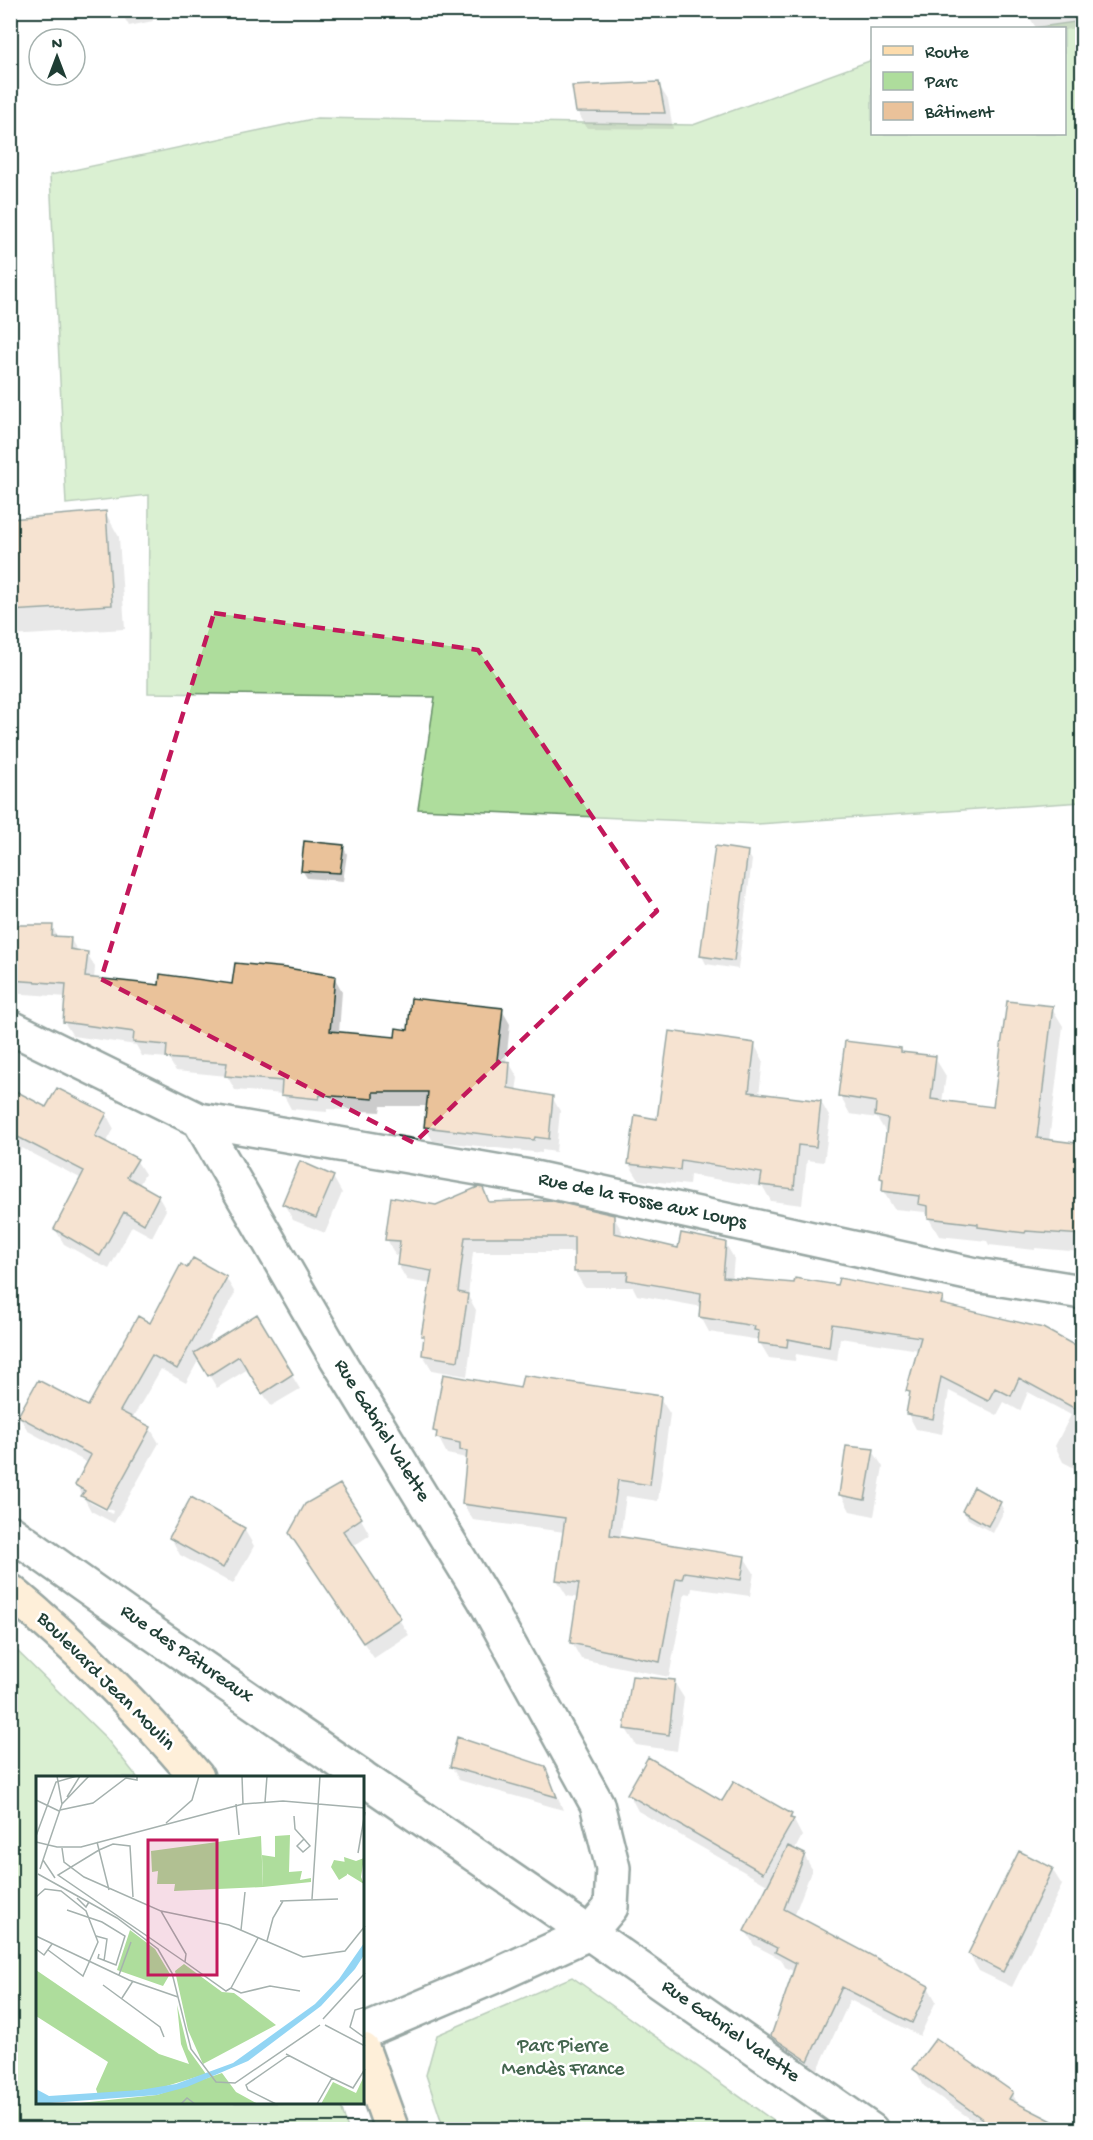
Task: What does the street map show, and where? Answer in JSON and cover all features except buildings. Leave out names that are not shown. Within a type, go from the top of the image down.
[{"type":"main road","name":"Boulevard Jean Moulin","points":[[10,1591],[40,1616],[153,1725],[196,1776]]},
{"type":"main road","points":[[364,2053],[386,2123]]},
{"type":"street","points":[[10,1027],[199,1120]]},
{"type":"street","name":"Rue de la Fosse aux Loups","points":[[199,1120],[530,1177],[976,1275],[1083,1292]]},
{"type":"street","name":"Rue Gabriel Valette","points":[[199,1120],[333,1352],[484,1599],[597,1804],[613,1868],[611,1907],[589,1933],[364,2032]]},
{"type":"street","name":"Rue des Pâtureaux","points":[[10,1532],[362,1776]]},
{"type":"street","name":"Rue des Pâtureaux","points":[[364,1778],[589,1933]]},
{"type":"street","name":"Rue Gabriel Valette","points":[[589,1933],[871,2130]]},
{"type":"highlighted area","points":[[214,613],[478,650],[657,911],[414,1143],[101,979]]},
{"type":"green space","points":[[1082,21],[1082,802],[758,824],[418,809],[435,697],[148,693],[149,495],[66,504],[50,175],[317,118],[693,125],[871,60],[871,135],[1066,135],[1066,27],[1040,27]]},
{"type":"green space","points":[[10,1644],[106,1738],[136,1776],[36,1776],[36,2104],[340,2104],[348,2129],[11,2129]]},
{"type":"green space","name":"Parc Pierre Mendès France","points":[[572,1977],[785,2129],[444,2129],[426,2075],[437,2035]]}]
